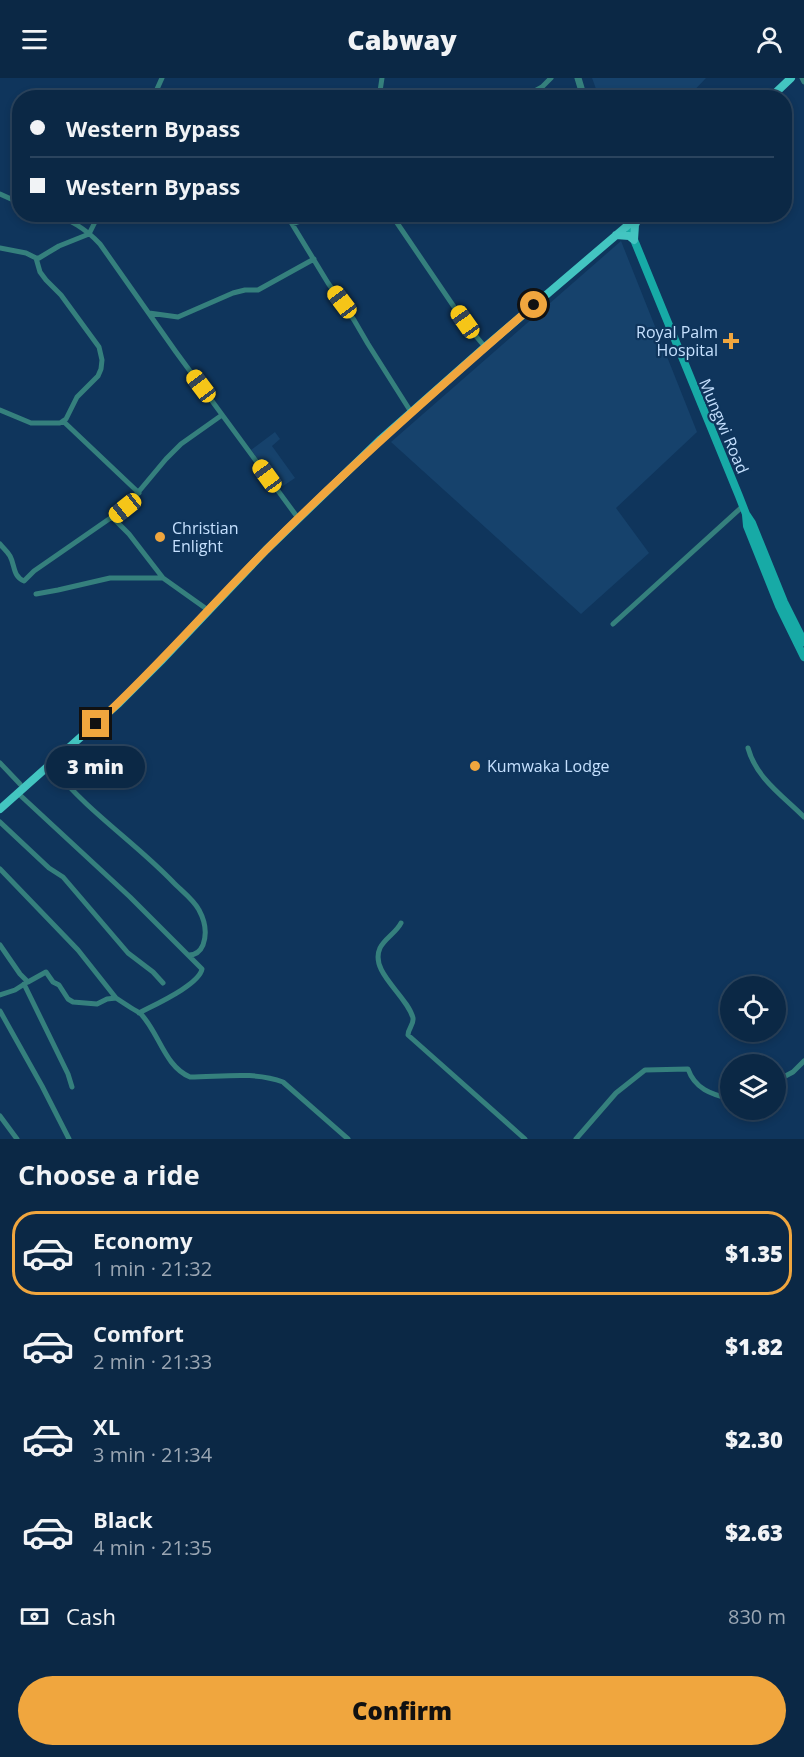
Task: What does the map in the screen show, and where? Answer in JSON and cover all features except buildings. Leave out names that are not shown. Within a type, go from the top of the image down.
[{"type":"main road","points":[[778,90],[791,78]]},
{"type":"main road","points":[[0,809],[119,703],[298,518],[411,412],[632,222]]},
{"type":"main road","points":[[616,235],[634,240],[637,222]]},
{"type":"main road","name":"Mungwi Road","points":[[628,225],[745,510],[784,602],[804,642]]},
{"type":"main road","name":"Mungwi Road","points":[[745,510],[747,526],[779,606],[804,657]]},
{"type":"street","points":[[537,90],[551,78]]},
{"type":"street","points":[[802,78],[804,82]]},
{"type":"street","points":[[71,222],[100,244],[298,518]]},
{"type":"street","points":[[36,258],[89,234],[96,222]]},
{"type":"street","points":[[298,222],[292,224],[411,412]]},
{"type":"street","points":[[396,222],[465,322],[485,347]]},
{"type":"street","points":[[0,248],[26,253],[36,258],[40,272],[61,295],[101,352],[101,369],[98,376],[77,397],[63,422]]},
{"type":"street","points":[[149,313],[178,317],[233,293],[258,290],[314,259]]},
{"type":"street","points":[[0,410],[31,423],[63,422],[138,493]]},
{"type":"street","points":[[0,544],[10,556],[16,575],[19,579],[24,580],[125,508],[181,444],[222,415]]},
{"type":"street","points":[[613,624],[745,510]]},
{"type":"street","points":[[113,518],[129,534],[163,578],[208,610]]},
{"type":"street","points":[[36,594],[110,578],[163,578]]},
{"type":"street","points":[[748,748],[752,760],[771,788],[804,817]]},
{"type":"street","points":[[0,763],[20,784]]},
{"type":"street","points":[[53,768],[76,793],[158,866],[199,910],[207,931],[199,952],[195,955],[188,955]]},
{"type":"street","points":[[21,796],[130,897],[202,969],[196,979],[139,1013]]},
{"type":"street","points":[[0,822],[49,868],[63,877],[128,953],[162,982]]},
{"type":"street","points":[[0,869],[78,950],[116,998],[139,1013],[172,1063],[184,1074],[190,1077],[247,1075],[276,1079],[303,1098],[348,1139]]},
{"type":"street","points":[[402,923],[384,942],[378,958],[382,972],[407,1005],[413,1019],[408,1035],[525,1139]]},
{"type":"street","points":[[0,945],[26,983],[72,1087]]},
{"type":"street","points":[[0,995],[46,972],[73,1002],[97,1004],[116,998]]},
{"type":"street","points":[[0,1011],[69,1139]]},
{"type":"street","points":[[786,1076],[804,1061]]},
{"type":"street","points":[[576,1139],[616,1093],[645,1070],[688,1069],[691,1077],[707,1092],[720,1096]]},
{"type":"street","points":[[0,1116],[17,1139]]},
{"type":"shaded area","points":[[592,78],[706,78],[695,90],[596,90]]},
{"type":"shaded area","points":[[621,241],[697,432],[616,508],[649,553],[581,614],[391,442]]},
{"type":"shaded area","points":[[275,432],[280,439],[272,446],[295,478],[280,488],[251,450]]},
{"type":"place","name":"Royal Palm Hospital","points":[[731,341]]},
{"type":"place","name":"Christian Enlight","points":[[160,537]]},
{"type":"place","name":"Kumwaka Lodge","points":[[475,766]]},
{"type":"route","points":[[96,724],[161,661],[232,584],[298,518],[396,426],[534,305]]}]
